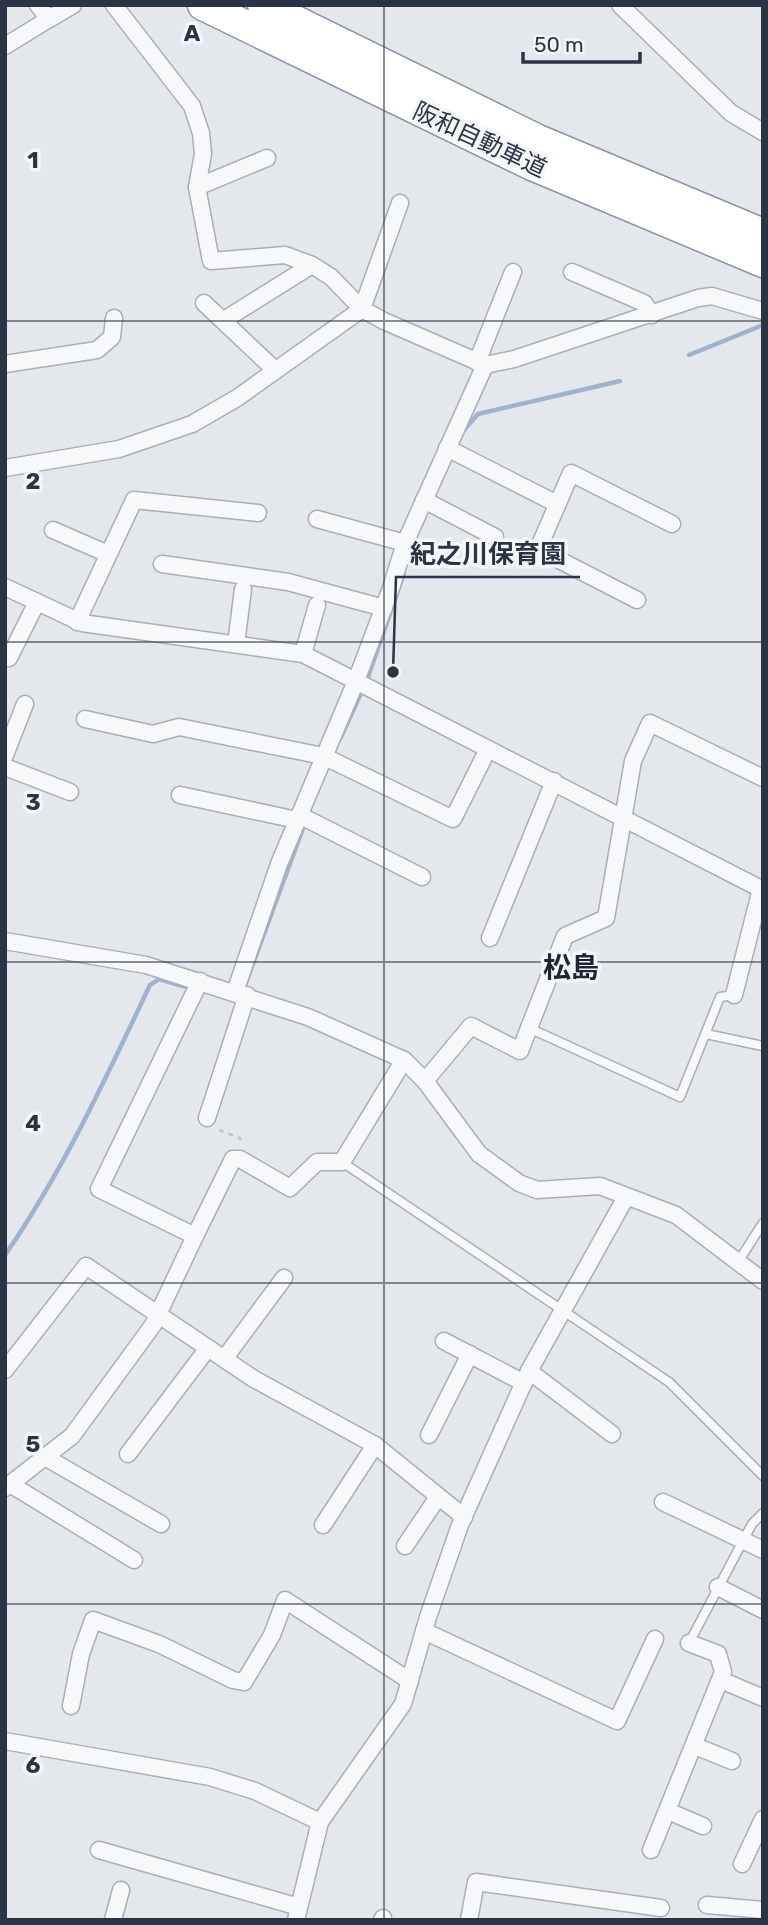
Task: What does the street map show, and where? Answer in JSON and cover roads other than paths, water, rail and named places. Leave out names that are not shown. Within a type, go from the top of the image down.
[{"type":"highway","name":"阪和自動車道","points":[[263,5],[535,153],[763,234]]},
{"type":"highway","name":"阪和自動車道","points":[[207,7],[535,153],[763,262]]},
{"type":"street","points":[[38,5],[49,19]]},
{"type":"street","points":[[5,46],[73,5]]},
{"type":"street","points":[[114,5],[192,106],[201,133],[202,154],[197,187],[211,261],[285,256],[312,265],[331,277],[362,309],[481,364],[712,296],[763,311]]},
{"type":"street","points":[[620,5],[731,113],[763,132]]},
{"type":"street","points":[[197,187],[267,158]]},
{"type":"street","points":[[5,468],[119,449],[192,425],[237,398],[274,369],[362,309],[400,203]]},
{"type":"street","points":[[224,320],[312,265]]},
{"type":"street","points":[[207,1118],[241,994],[302,818],[329,759],[405,543],[452,450],[513,272]]},
{"type":"street","points":[[572,272],[644,303],[652,315]]},
{"type":"street","points":[[204,303],[274,369]]},
{"type":"street","points":[[5,364],[97,351],[112,337],[114,318]]},
{"type":"street","points":[[452,450],[557,504]]},
{"type":"street","points":[[637,600],[538,549],[571,473],[672,524]]},
{"type":"street","points":[[77,622],[134,500],[258,513]]},
{"type":"street","points":[[428,502],[495,537]]},
{"type":"street","points":[[317,519],[405,543]]},
{"type":"street","points":[[53,530],[108,554]]},
{"type":"street","points":[[162,564],[288,582],[384,608]]},
{"type":"street","points":[[5,587],[77,622],[303,654],[762,889],[734,995]]},
{"type":"street","points":[[236,644],[243,589]]},
{"type":"street","points":[[9,658],[37,602]]},
{"type":"street","points":[[303,654],[317,605]]},
{"type":"street","points":[[5,755],[25,704]]},
{"type":"street","points":[[85,719],[153,734],[179,727],[329,759],[453,819],[488,749]]},
{"type":"street","points":[[425,1082],[471,1027],[520,1051],[565,936],[606,918],[621,831],[626,818],[634,761],[650,723],[763,778]]},
{"type":"street","points":[[5,767],[70,792]]},
{"type":"street","points":[[490,938],[554,781]]},
{"type":"street","points":[[180,795],[302,818],[422,877]]},
{"type":"street","points":[[5,941],[99,956],[197,987],[241,994],[309,1017],[404,1060],[425,1082],[479,1154],[519,1183],[537,1190],[600,1186],[676,1214],[763,1281]]},
{"type":"street","points":[[195,1236],[99,1189],[197,987]]},
{"type":"street","points":[[134,1560],[7,1486],[72,1436],[158,1314],[233,1159],[240,1159],[290,1188],[317,1161],[342,1162],[404,1060]]},
{"type":"street","points":[[99,1850],[298,1913],[320,1822],[403,1704],[424,1631],[464,1517],[526,1377],[626,1197]]},
{"type":"street","points":[[5,1370],[86,1266],[254,1379],[375,1445],[464,1517]]},
{"type":"street","points":[[224,1359],[284,1278]]},
{"type":"street","points":[[443,1340],[526,1377],[612,1434]]},
{"type":"street","points":[[128,1454],[208,1348]]},
{"type":"street","points":[[429,1436],[470,1354]]},
{"type":"street","points":[[323,1525],[375,1445]]},
{"type":"street","points":[[45,1457],[161,1524]]},
{"type":"street","points":[[405,1546],[438,1497]]},
{"type":"street","points":[[663,1502],[763,1550]]},
{"type":"street","points":[[718,1587],[763,1610]]},
{"type":"street","points":[[71,1706],[81,1654],[93,1620],[159,1644],[233,1680],[244,1682],[272,1635],[285,1600],[410,1681]]},
{"type":"street","points":[[424,1631],[617,1721],[655,1639]]},
{"type":"street","points":[[652,1850],[723,1672],[718,1654],[689,1643]]},
{"type":"street","points":[[721,1680],[763,1698]]},
{"type":"street","points":[[5,1741],[210,1777],[267,1796],[320,1822]]},
{"type":"street","points":[[695,1746],[732,1761]]},
{"type":"street","points":[[668,1811],[703,1826]]},
{"type":"street","points":[[742,1864],[763,1819]]},
{"type":"street","points":[[470,1920],[477,1882],[661,1908]]},
{"type":"street","points":[[113,1920],[121,1890]]},
{"type":"street","points":[[707,1905],[763,1910]]},
{"type":"lane","points":[[529,1028],[680,1097],[720,997],[734,995]]},
{"type":"lane","points":[[706,1034],[763,1046]]},
{"type":"lane","points":[[342,1162],[669,1382],[763,1476]]},
{"type":"lane","points":[[737,1262],[763,1223]]},
{"type":"lane","points":[[689,1643],[752,1524],[763,1513]]},
{"type":"waterway","points":[[689,355],[763,325]]},
{"type":"waterway","points":[[464,430],[478,414],[620,381]]},
{"type":"waterway","points":[[368,677],[404,573]]},
{"type":"waterway","points":[[341,737],[362,691]]},
{"type":"waterway","points":[[244,988],[305,823]]},
{"type":"waterway","points":[[5,1255],[65,1157],[150,985],[159,979],[193,989]]},
{"type":"place","name":"紀之川保育園","points":[[393,672]]},
{"type":"district","name":"松島","points":[[571,967]]}]
